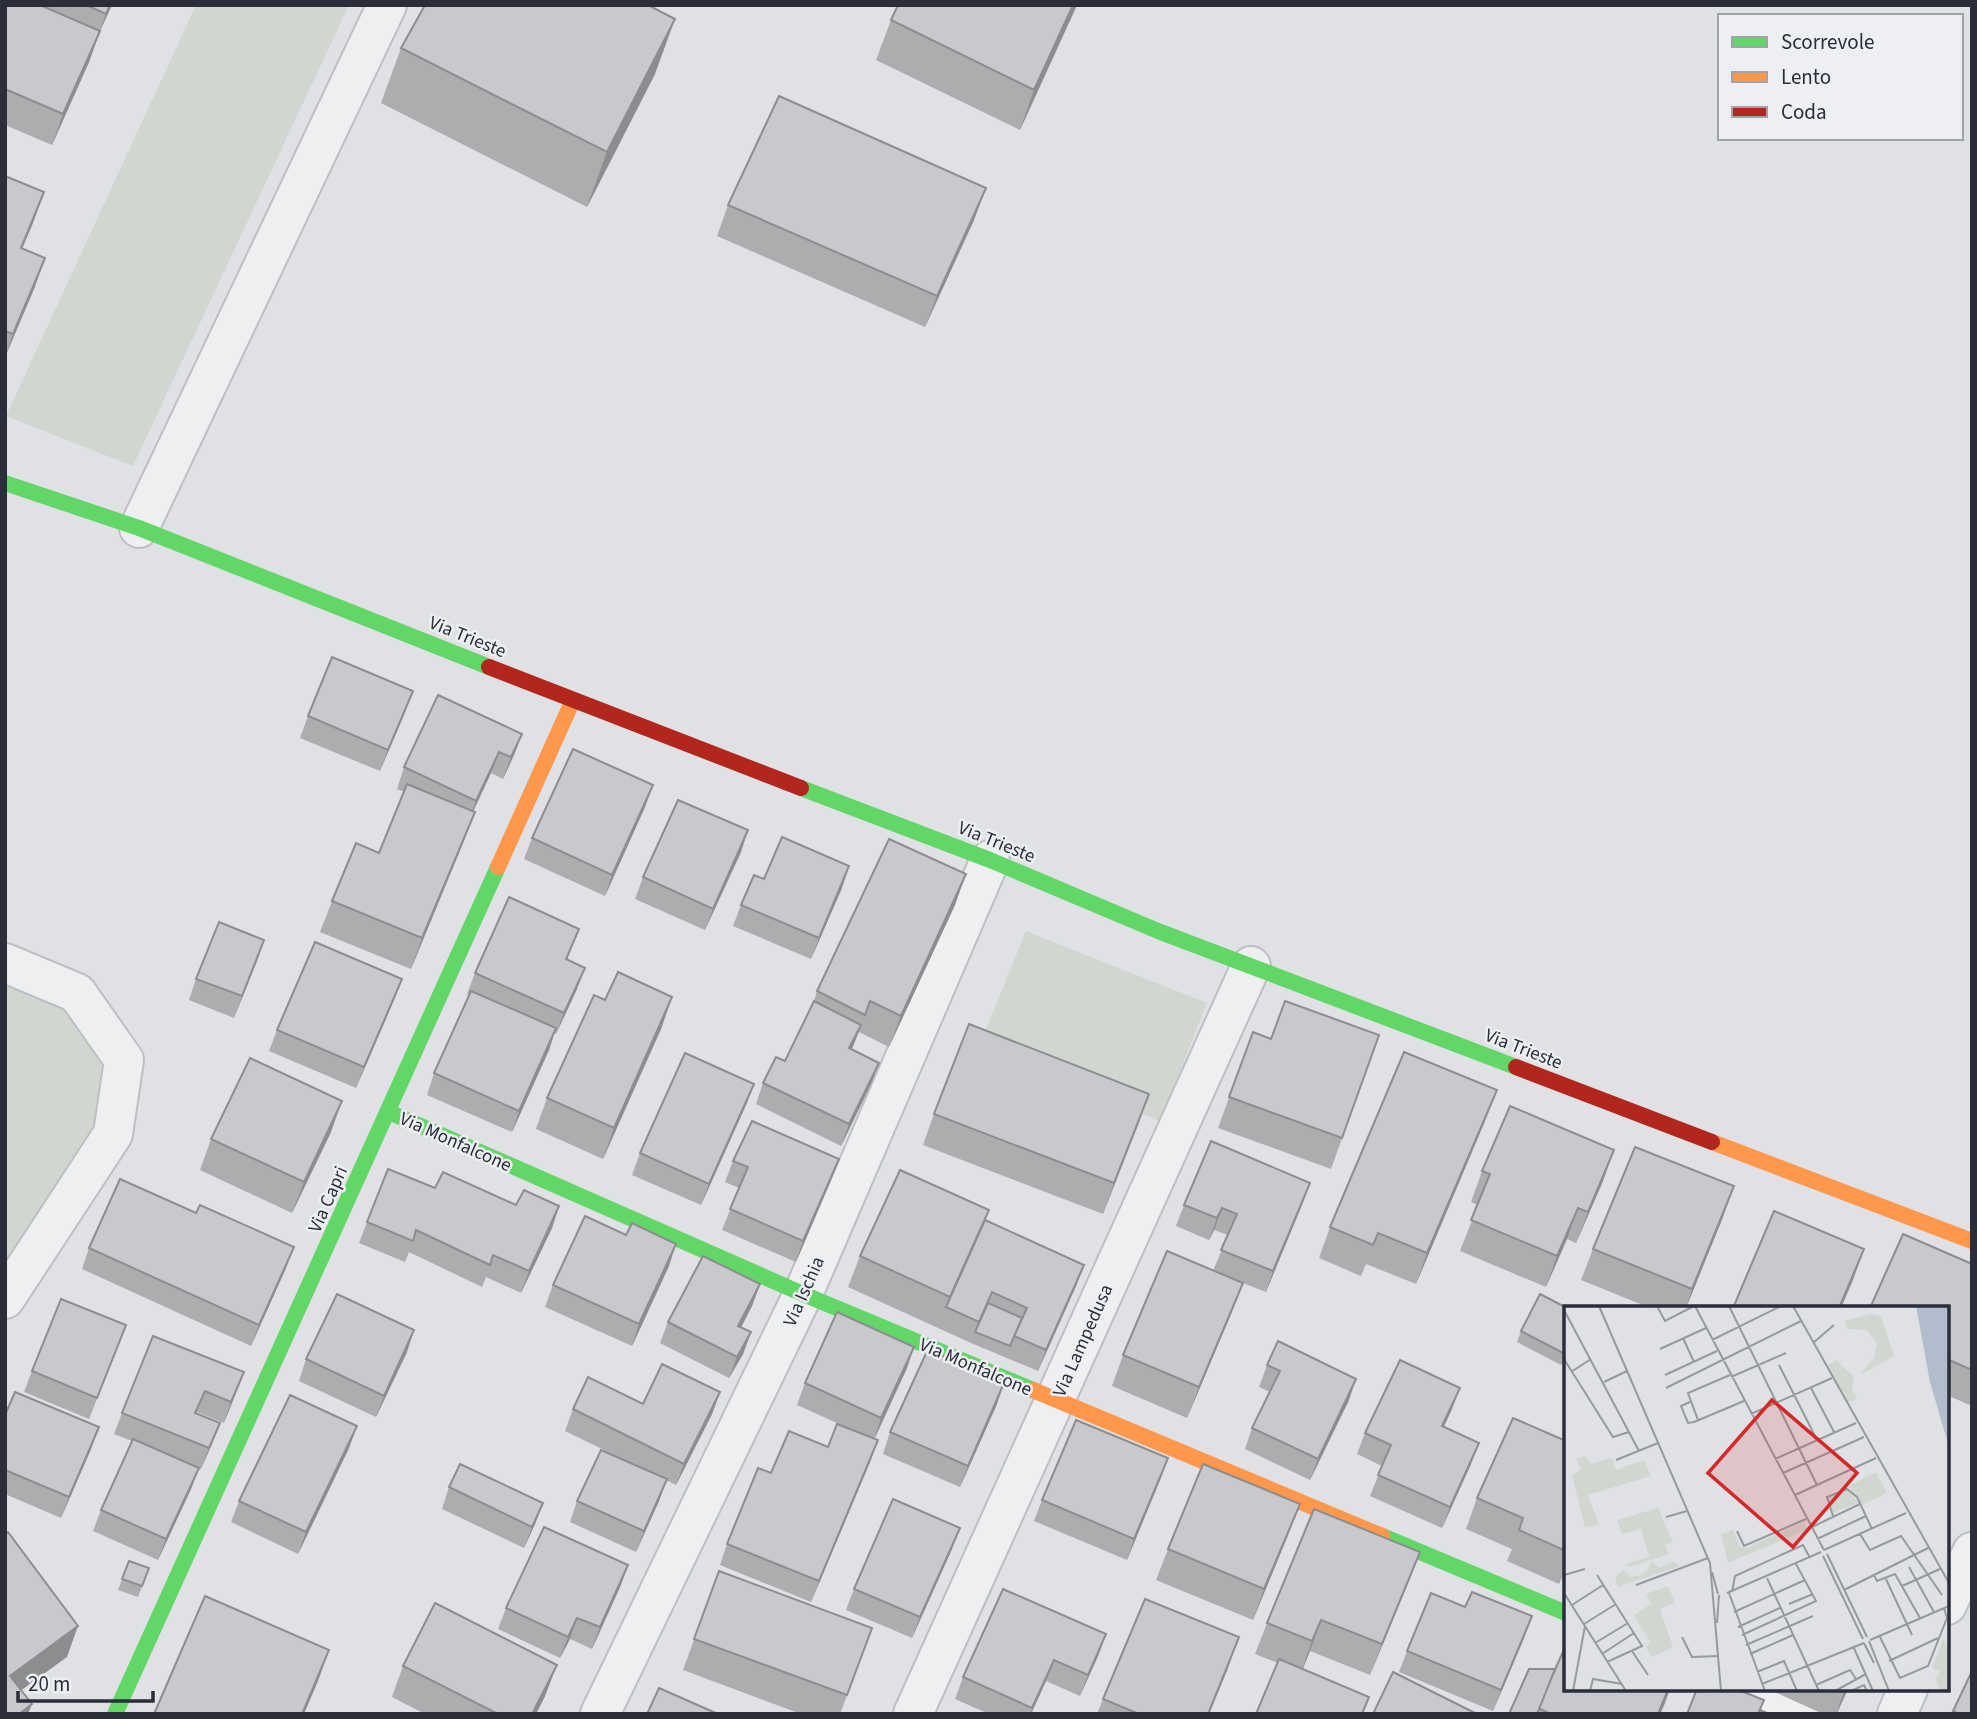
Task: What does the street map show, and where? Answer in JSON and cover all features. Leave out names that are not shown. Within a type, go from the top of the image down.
[{"type":"street","points":[[139,528],[387,5]]},
{"type":"street","name":"Via Trieste","points":[[5,483],[139,528],[573,700],[989,860],[1251,967],[1972,1241]]},
{"type":"street","name":"Via Capri","points":[[115,1714],[390,1112],[573,700]]},
{"type":"street","name":"Via Ischia","points":[[600,1714],[803,1294],[989,860]]},
{"type":"street","points":[[5,963],[77,993],[124,1060],[113,1134],[5,1298]]},
{"type":"street","name":"Via Lampedusa","points":[[916,1713],[1251,967]]},
{"type":"street","name":"Via Monfalcone","points":[[390,1112],[803,1294],[1564,1612]]},
{"type":"street","points":[[1949,1601],[1972,1552]]},
{"type":"street","points":[[1751,1691],[1805,1714]]},
{"type":"street","points":[[1897,1714],[1907,1691]]},
{"type":"shaded area","points":[[196,5],[349,5],[133,466],[6,416]]},
{"type":"shaded area","points":[[1026,931],[1207,1003],[1160,1121],[978,1049]]},
{"type":"shaded area","points":[[5,982],[61,1004],[97,1048],[107,1073],[102,1115],[5,1273]]},
{"type":"building","points":[[5,5],[40,5],[100,31],[63,114],[5,89]]},
{"type":"building","points":[[86,5],[110,5],[106,14]]},
{"type":"building","points":[[425,5],[648,5],[675,19],[607,152],[401,48]]},
{"type":"building","points":[[898,5],[1073,5],[1034,90],[891,20]]},
{"type":"building","points":[[779,96],[986,188],[937,296],[728,205]]},
{"type":"building","points":[[5,176],[44,192],[21,248],[45,258],[13,334],[5,331]]},
{"type":"building","points":[[332,657],[413,691],[388,750],[308,716]]},
{"type":"building","points":[[438,695],[522,734],[511,757],[499,752],[476,801],[404,767]]},
{"type":"building","points":[[573,749],[653,785],[612,875],[532,838]]},
{"type":"building","points":[[407,784],[475,812],[422,938],[332,901],[356,843],[379,853]]},
{"type":"building","points":[[678,800],[748,830],[713,909],[643,877]]},
{"type":"building","points":[[782,837],[849,866],[819,938],[741,905],[754,875],[764,879]]},
{"type":"building","points":[[889,839],[966,874],[901,1016],[870,1001],[865,1015],[817,991]]},
{"type":"building","points":[[509,897],[579,929],[566,959],[585,968],[564,1013],[475,973]]},
{"type":"building","points":[[219,922],[264,940],[242,996],[196,979]]},
{"type":"building","points":[[315,942],[402,979],[364,1067],[277,1030]]},
{"type":"building","points":[[618,972],[672,997],[614,1128],[547,1098],[594,995],[605,1000]]},
{"type":"building","points":[[471,991],[556,1028],[519,1111],[434,1073]]},
{"type":"building","points":[[814,1001],[861,1025],[849,1048],[879,1063],[849,1124],[763,1083],[776,1057],[785,1061]]},
{"type":"building","points":[[1285,1001],[1379,1035],[1342,1138],[1229,1097],[1253,1032],[1271,1039]]},
{"type":"building","points":[[969,1024],[1149,1094],[1114,1183],[934,1114]]},
{"type":"building","points":[[1404,1052],[1497,1090],[1427,1253],[1378,1233],[1373,1245],[1330,1227]]},
{"type":"building","points":[[685,1053],[754,1084],[709,1184],[640,1153]]},
{"type":"building","points":[[250,1058],[342,1101],[304,1182],[211,1139]]},
{"type":"building","points":[[1510,1106],[1614,1150],[1588,1212],[1578,1208],[1557,1256],[1471,1220],[1490,1174],[1482,1171]]},
{"type":"building","points":[[752,1121],[839,1159],[803,1241],[730,1209],[748,1167],[733,1161]]},
{"type":"building","points":[[1211,1141],[1310,1183],[1273,1271],[1221,1250],[1237,1214],[1222,1208],[1217,1218],[1184,1205]]},
{"type":"building","points":[[1635,1147],[1734,1186],[1692,1289],[1593,1249]]},
{"type":"building","points":[[388,1169],[435,1188],[443,1172],[516,1205],[524,1190],[559,1206],[529,1271],[493,1255],[490,1265],[416,1230],[413,1241],[367,1222]]},
{"type":"building","points":[[900,1170],[989,1210],[950,1297],[860,1256]]},
{"type":"building","points":[[120,1179],[196,1213],[200,1205],[294,1247],[259,1325],[89,1248]]},
{"type":"building","points":[[1774,1211],[1864,1249],[1840,1306],[1734,1306]]},
{"type":"building","points":[[585,1216],[626,1235],[632,1223],[676,1244],[639,1324],[553,1285]]},
{"type":"building","points":[[985,1220],[1084,1265],[1046,1350],[1014,1336],[1027,1308],[992,1292],[979,1322],[946,1307]]},
{"type":"building","points":[[1903,1234],[1972,1264],[1972,1370],[1949,1360],[1949,1306],[1871,1306]]},
{"type":"building","points":[[1167,1251],[1243,1283],[1199,1387],[1123,1355]]},
{"type":"building","points":[[703,1256],[760,1284],[738,1326],[751,1332],[737,1357],[668,1322]]},
{"type":"building","points":[[337,1294],[414,1330],[384,1396],[306,1359]]},
{"type":"building","points":[[1540,1294],[1564,1306],[1564,1353],[1521,1331]]},
{"type":"building","points":[[61,1299],[126,1325],[97,1398],[32,1371]]},
{"type":"building","points":[[988,1303],[1022,1318],[1010,1346],[975,1332]]},
{"type":"building","points":[[837,1312],[914,1347],[881,1418],[805,1383]]},
{"type":"building","points":[[153,1336],[244,1372],[231,1402],[205,1391],[195,1413],[220,1423],[209,1448],[122,1413]]},
{"type":"building","points":[[1278,1341],[1356,1379],[1318,1459],[1252,1428],[1280,1371],[1267,1365]]},
{"type":"building","points":[[928,1349],[1004,1383],[968,1466],[890,1432]]},
{"type":"building","points":[[1400,1360],[1460,1388],[1442,1426],[1479,1443],[1450,1507],[1378,1475],[1391,1445],[1365,1433]]},
{"type":"building","points":[[662,1364],[720,1392],[684,1464],[573,1409],[588,1377],[643,1404]]},
{"type":"building","points":[[15,1392],[99,1427],[69,1497],[5,1470],[5,1415]]},
{"type":"building","points":[[290,1395],[357,1426],[306,1532],[239,1501]]},
{"type":"building","points":[[1513,1418],[1564,1440],[1564,1550],[1519,1530],[1523,1518],[1477,1498]]},
{"type":"building","points":[[1076,1420],[1168,1458],[1134,1539],[1042,1500]]},
{"type":"building","points":[[837,1424],[878,1440],[819,1581],[727,1544],[758,1468],[771,1473],[789,1431],[828,1447]]},
{"type":"building","points":[[133,1439],[199,1468],[166,1539],[101,1510]]},
{"type":"building","points":[[601,1450],[667,1479],[644,1531],[577,1501]]},
{"type":"building","points":[[460,1464],[543,1503],[532,1527],[449,1487]]},
{"type":"building","points":[[1203,1464],[1300,1504],[1264,1589],[1168,1549]]},
{"type":"building","points":[[893,1499],[960,1528],[920,1617],[854,1589]]},
{"type":"building","points":[[1314,1509],[1420,1552],[1382,1644],[1321,1620],[1312,1641],[1267,1623]]},
{"type":"building","points":[[544,1527],[628,1565],[600,1627],[577,1618],[568,1637],[506,1608]]},
{"type":"building","points":[[8,1532],[78,1626],[10,1676],[32,1704],[19,1714],[5,1714],[5,1534]]},
{"type":"building","points":[[129,1561],[149,1568],[142,1586],[122,1579]]},
{"type":"building","points":[[719,1571],[872,1628],[847,1695],[694,1639]]},
{"type":"building","points":[[1003,1589],[1106,1634],[1088,1675],[1054,1660],[1032,1708],[963,1677]]},
{"type":"building","points":[[1472,1592],[1532,1616],[1501,1690],[1407,1651],[1431,1593],[1465,1607]]},
{"type":"building","points":[[205,1596],[329,1650],[302,1714],[154,1714]]},
{"type":"building","points":[[1145,1599],[1239,1637],[1208,1714],[1139,1714],[1103,1699]]},
{"type":"building","points":[[435,1603],[557,1665],[532,1714],[498,1714],[403,1666]]},
{"type":"building","points":[[1564,1650],[1564,1691],[1667,1691],[1658,1714],[1551,1714],[1538,1708]]},
{"type":"building","points":[[1279,1659],[1369,1697],[1362,1714],[1256,1714]]},
{"type":"building","points":[[1529,1669],[1555,1669],[1537,1714],[1509,1714]]},
{"type":"building","points":[[1972,1671],[1972,1714],[1959,1714],[1953,1711]]},
{"type":"building","points":[[1393,1672],[1477,1714],[1373,1714]]},
{"type":"building","points":[[659,1688],[718,1714],[647,1714]]},
{"type":"building","points":[[1696,1691],[1741,1691],[1764,1700],[1758,1714],[1687,1714]]},
{"type":"traffic: fast","points":[[5,483],[139,528],[489,667]]},
{"type":"traffic: fast","points":[[801,788],[990,860],[1158,931],[1516,1067]]},
{"type":"traffic: fast","points":[[115,1714],[498,867]]},
{"type":"traffic: fast","points":[[389,1112],[803,1294],[1033,1390]]},
{"type":"traffic: fast","points":[[1382,1536],[1564,1612]]},
{"type":"traffic: slow","points":[[498,867],[573,700]]},
{"type":"traffic: slow","points":[[1712,1142],[1972,1241]]},
{"type":"traffic: slow","points":[[1033,1390],[1382,1536]]},
{"type":"traffic: jam","points":[[489,667],[801,788]]},
{"type":"traffic: jam","points":[[1516,1067],[1712,1142]]}]
